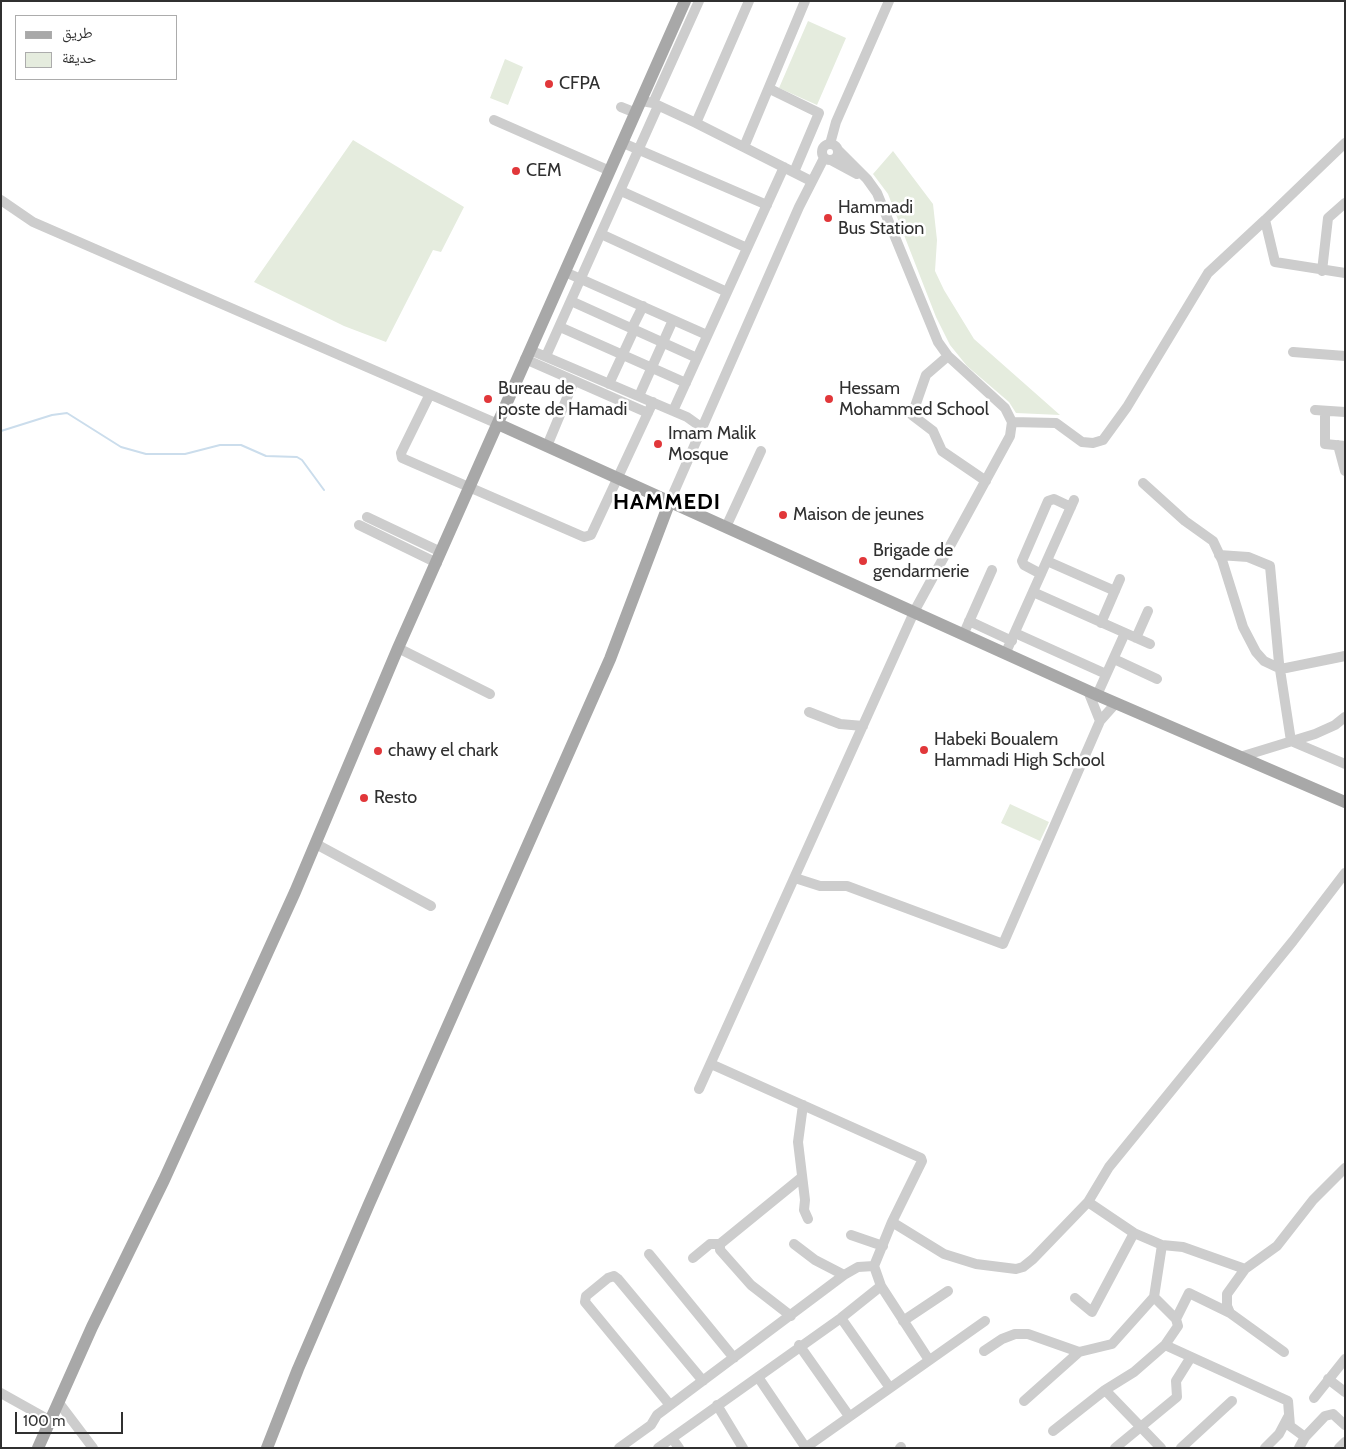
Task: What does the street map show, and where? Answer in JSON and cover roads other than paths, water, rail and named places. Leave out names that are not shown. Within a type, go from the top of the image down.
[{"type":"main road","points":[[38,1448],[92,1326],[164,1180],[316,844],[398,648],[636,113],[651,103],[685,1]]},
{"type":"main road","points":[[498,424],[964,633],[1011,642],[1092,693],[1345,802]]},
{"type":"main road","points":[[267,1448],[298,1369],[365,1213],[610,659],[670,501]]},
{"type":"street","points":[[546,356],[639,149],[651,103],[699,1]]},
{"type":"street","points":[[696,123],[749,1]]},
{"type":"street","points":[[744,147],[770,89],[805,1]]},
{"type":"street","points":[[670,501],[700,427],[811,181],[828,159],[837,157],[834,147],[836,122],[890,1]]},
{"type":"street","points":[[770,89],[819,113],[794,172]]},
{"type":"street","points":[[651,103],[696,123],[811,181]]},
{"type":"street","points":[[621,107],[636,113]]},
{"type":"street","points":[[494,120],[610,171]]},
{"type":"street","points":[[623,143],[767,205]]},
{"type":"street","points":[[1012,422],[1056,423],[1082,442],[1093,443],[1103,440],[1127,408],[1208,273],[1345,143]]},
{"type":"street","points":[[834,147],[823,149],[828,159],[867,179]]},
{"type":"street","points":[[699,1090],[915,610],[1010,436],[1012,422],[1004,408],[948,356],[936,337],[880,201],[867,179],[834,147]]},
{"type":"street","points":[[673,411],[784,166]]},
{"type":"street","points":[[621,191],[747,248]]},
{"type":"street","points":[[1,200],[34,222],[429,396],[498,424]]},
{"type":"street","points":[[1322,271],[1328,218],[1345,203]]},
{"type":"street","points":[[1265,220],[1275,262],[1322,271],[1345,273]]},
{"type":"street","points":[[601,234],[727,292]]},
{"type":"street","points":[[565,272],[707,336]]},
{"type":"street","points":[[571,301],[697,358]]},
{"type":"street","points":[[609,384],[643,306]]},
{"type":"street","points":[[639,396],[673,320]]},
{"type":"street","points":[[560,327],[686,383]]},
{"type":"street","points":[[1292,352],[1345,356]]},
{"type":"street","points":[[528,354],[546,356],[673,411],[700,427]]},
{"type":"street","points":[[528,354],[574,381],[648,413]]},
{"type":"street","points":[[948,356],[926,375],[912,415],[933,431],[942,451],[986,481]]},
{"type":"street","points":[[547,446],[574,381]]},
{"type":"street","points":[[429,396],[401,456],[470,489],[588,537],[653,402]]},
{"type":"street","points":[[1345,412],[1320,410],[1324,442],[1326,445],[1341,446],[1345,472]]},
{"type":"street","points":[[726,527],[761,452]]},
{"type":"street","points":[[1143,483],[1185,521],[1213,541],[1243,627],[1256,652],[1264,661],[1281,669],[1345,656]]},
{"type":"street","points":[[1011,642],[1047,561],[1072,503],[1056,499],[1049,500],[1019,566],[1041,574]]},
{"type":"street","points":[[367,517],[439,557]]},
{"type":"street","points":[[359,525],[439,557]]},
{"type":"street","points":[[1219,555],[1248,557],[1270,566],[1291,741]]},
{"type":"street","points":[[1047,561],[1115,591]]},
{"type":"street","points":[[964,633],[992,570]]},
{"type":"street","points":[[1101,623],[1120,579]]},
{"type":"street","points":[[1033,592],[1150,644]]},
{"type":"street","points":[[1136,638],[1148,612]]},
{"type":"street","points":[[969,621],[1011,642],[1106,674]]},
{"type":"street","points":[[1100,721],[1092,693],[1106,674],[1125,633]]},
{"type":"street","points":[[398,648],[490,694]]},
{"type":"street","points":[[1114,659],[1157,679]]},
{"type":"street","points":[[795,878],[820,886],[847,886],[1003,944],[1100,721],[1116,703]]},
{"type":"street","points":[[809,712],[840,724],[863,726]]},
{"type":"street","points":[[1240,757],[1335,726],[1345,717]]},
{"type":"street","points":[[1291,741],[1345,764]]},
{"type":"street","points":[[316,844],[431,906]]},
{"type":"street","points":[[892,1222],[944,1254],[976,1264],[1016,1269],[1023,1267],[1088,1202],[1109,1167],[1286,949],[1345,873]]},
{"type":"street","points":[[711,1064],[921,1158],[922,1161],[892,1222],[874,1266],[881,1286],[929,1360]]},
{"type":"street","points":[[803,1105],[798,1142],[805,1200],[804,1210],[808,1218]]},
{"type":"street","points":[[1230,1313],[1227,1306],[1227,1294],[1245,1269],[1277,1246],[1313,1200],[1345,1168]]},
{"type":"street","points":[[693,1258],[717,1246],[801,1178]]},
{"type":"street","points":[[1088,1202],[1134,1233],[1162,1245],[1183,1247],[1245,1269]]},
{"type":"street","points":[[1074,1298],[1092,1312],[1134,1233]]},
{"type":"street","points":[[851,1235],[882,1246]]},
{"type":"street","points":[[794,1244],[815,1260],[844,1275]]},
{"type":"street","points":[[1024,1400],[1079,1352],[1112,1344],[1154,1297],[1162,1245]]},
{"type":"street","points":[[717,1246],[752,1285],[791,1316]]},
{"type":"street","points":[[649,1254],[734,1358]]},
{"type":"street","points":[[619,1448],[651,1424],[656,1415],[844,1275],[858,1267],[874,1266]]},
{"type":"street","points":[[670,1405],[585,1302],[586,1296],[608,1278],[614,1276],[618,1279],[703,1381]]},
{"type":"street","points":[[658,1448],[841,1318],[881,1286]]},
{"type":"street","points":[[903,1321],[948,1291]]},
{"type":"street","points":[[1176,1319],[1188,1293],[1230,1313],[1284,1352]]},
{"type":"street","points":[[1053,1431],[1104,1390],[1134,1372],[1165,1345],[1178,1326],[1176,1319],[1154,1297]]},
{"type":"street","points":[[841,1318],[890,1388]]},
{"type":"street","points":[[758,1377],[806,1448],[848,1416],[985,1321]]},
{"type":"street","points":[[984,1351],[1002,1339],[1015,1334],[1028,1334],[1079,1352]]},
{"type":"street","points":[[1165,1345],[1288,1401],[1290,1426],[1305,1437]]},
{"type":"street","points":[[799,1346],[848,1416]]},
{"type":"street","points":[[1115,1448],[1177,1397],[1176,1380],[1191,1357]]},
{"type":"street","points":[[1314,1398],[1345,1358]]},
{"type":"street","points":[[1328,1380],[1345,1392]]},
{"type":"street","points":[[1104,1390],[1157,1447]]},
{"type":"street","points":[[1,1393],[51,1421]]},
{"type":"street","points":[[1181,1448],[1232,1401]]},
{"type":"street","points":[[59,1403],[93,1448]]},
{"type":"street","points":[[717,1405],[743,1448]]},
{"type":"street","points":[[1299,1448],[1305,1437],[1325,1416],[1333,1414],[1345,1425]]},
{"type":"street","points":[[1265,1448],[1279,1434],[1288,1417]]},
{"type":"street","points":[[672,1438],[679,1448]]},
{"type":"street","points":[[1338,1448],[1345,1442]]},
{"type":"waterway","points":[[1,431],[52,415],[67,413],[121,447],[146,454],[185,454],[220,445],[241,445],[266,456],[297,457],[302,460],[324,490]]},
{"type":"place","name":"CFPA","points":[[549,84]]},
{"type":"place","name":"CEM","points":[[516,171]]},
{"type":"place","name":"Hammadi Bus Station","points":[[828,218]]},
{"type":"place","name":"Bureau de poste de Hamadi","points":[[488,399]]},
{"type":"place","name":"Hessam Mohammed School","points":[[829,399]]},
{"type":"place","name":"Imam Malik Mosque","points":[[658,444]]},
{"type":"place","name":"Maison de jeunes","points":[[783,515]]},
{"type":"place","name":"Brigade de gendarmerie","points":[[863,561]]},
{"type":"place","name":"Habeki Boualem Hammadi High School","points":[[924,750]]},
{"type":"place","name":"chawy el chark","points":[[378,751]]},
{"type":"place","name":"Resto","points":[[364,798]]},
{"type":"district","name":"HAMMEDI","points":[[667,503]]}]
